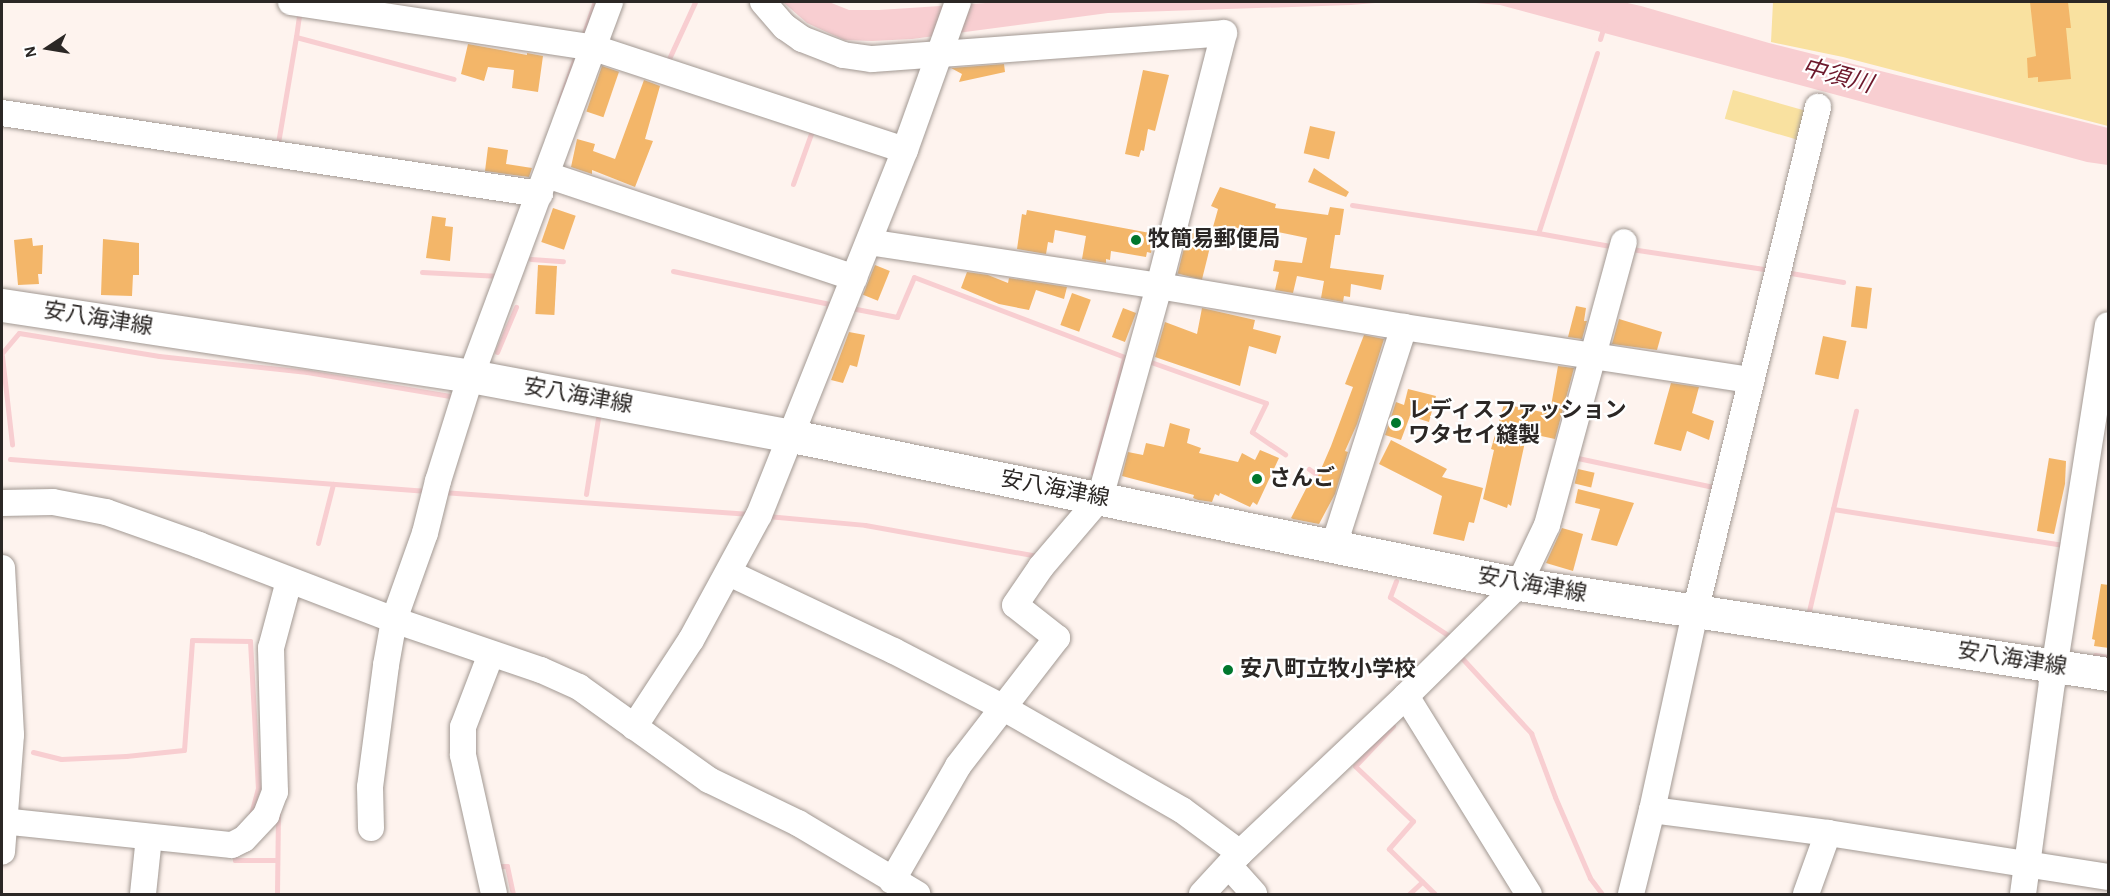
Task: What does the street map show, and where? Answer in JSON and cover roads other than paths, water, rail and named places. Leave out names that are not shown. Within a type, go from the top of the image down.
[{"type":"main road","name":"安八海津線","points":[[2,305],[471,376],[792,436],[1519,584],[2109,674]]},
{"type":"street","points":[[291,2],[594,48],[905,150]]},
{"type":"street","points":[[371,828],[370,787],[394,621],[425,533],[438,481],[471,376],[610,2]]},
{"type":"street","points":[[763,2],[785,27],[802,39],[843,55],[872,58],[944,45],[1224,33],[1159,286],[1100,498],[1041,567],[1015,605],[1057,638],[958,766],[892,881]]},
{"type":"street","points":[[634,727],[691,640],[759,515],[905,150],[958,2]]},
{"type":"street","points":[[1631,894],[1750,380],[1818,107]]},
{"type":"street","points":[[2,113],[543,184],[854,278]]},
{"type":"street","points":[[869,242],[1750,380]]},
{"type":"street","points":[[1202,894],[1519,584],[1547,525],[1624,242]]},
{"type":"street","points":[[2023,894],[2055,666],[2109,325]]},
{"type":"street","points":[[1334,545],[1404,327]]},
{"type":"street","points":[[2,503],[53,502],[106,512],[199,545],[394,621],[541,670],[579,687],[709,780],[798,823],[917,894]]},
{"type":"street","points":[[2,568],[11,735],[2,852]]},
{"type":"street","points":[[729,573],[894,651],[1002,707],[1182,810],[1235,860],[1254,894]]},
{"type":"street","points":[[3,822],[232,844],[244,839],[266,815],[274,792],[271,648],[289,581]]},
{"type":"street","points":[[491,654],[463,727],[463,755],[494,894]]},
{"type":"street","points":[[1406,696],[1529,894]]},
{"type":"street","points":[[1652,810],[1828,833],[2109,877]]},
{"type":"street","points":[[1806,894],[1828,833]]},
{"type":"street","points":[[143,894],[149,837]]},
{"type":"water","points":[[783,2],[829,2],[849,10],[879,10],[1001,2],[1387,2],[1108,13],[912,39],[872,41],[844,40],[807,23]]},
{"type":"water","name":"中須川","points":[[1464,2],[1623,2],[1641,6],[1769,43],[2108,128],[2108,165],[2087,162],[1500,5]]},
{"type":"waterway","points":[[582,39],[595,2]]},
{"type":"waterway","points":[[667,63],[695,2]]},
{"type":"waterway","points":[[296,37],[300,9]]},
{"type":"waterway","points":[[1600,39],[1604,26]]},
{"type":"waterway","points":[[273,142],[278,143],[296,37],[454,79]]},
{"type":"waterway","points":[[559,103],[577,52]]},
{"type":"waterway","points":[[1597,53],[1538,233],[1616,247]]},
{"type":"waterway","points":[[793,184],[813,128]]},
{"type":"waterway","points":[[1352,205],[1538,233]]},
{"type":"waterway","points":[[1631,249],[1770,270]]},
{"type":"waterway","points":[[531,259],[563,261]]},
{"type":"waterway","points":[[673,271],[830,304],[828,308]]},
{"type":"waterway","points":[[422,272],[500,276]]},
{"type":"waterway","points":[[1785,272],[1843,282]]},
{"type":"waterway","points":[[851,308],[897,317],[914,277],[1130,359]]},
{"type":"waterway","points":[[497,352],[516,307]]},
{"type":"waterway","points":[[2,353],[19,333],[159,356],[307,372],[456,397]]},
{"type":"waterway","points":[[2,356],[12,444]]},
{"type":"waterway","points":[[1093,473],[1124,358]]},
{"type":"waterway","points":[[1148,361],[1266,403],[1252,432],[1285,454]]},
{"type":"waterway","points":[[1833,509],[1856,411]]},
{"type":"waterway","points":[[586,494],[598,418]]},
{"type":"waterway","points":[[1573,457],[1717,488]]},
{"type":"waterway","points":[[10,459],[427,491]]},
{"type":"waterway","points":[[1309,469],[1322,478]]},
{"type":"waterway","points":[[318,543],[333,484]]},
{"type":"waterway","points":[[442,492],[750,514]]},
{"type":"waterway","points":[[1809,611],[1833,509],[2063,545]]},
{"type":"waterway","points":[[767,516],[865,525],[1037,556]]},
{"type":"waterway","points":[[1396,581],[1390,597],[1451,637]]},
{"type":"waterway","points":[[33,752],[61,759],[184,750],[192,640],[250,641],[258,788],[251,815]]},
{"type":"waterway","points":[[2095,655],[2108,657]]},
{"type":"waterway","points":[[1460,656],[1531,733],[1555,797],[1590,878],[1602,894]]},
{"type":"waterway","points":[[1393,726],[1355,766],[1413,821],[1389,849],[1435,894]]},
{"type":"waterway","points":[[277,894],[278,813]]},
{"type":"waterway","points":[[234,851],[235,860],[277,860]]},
{"type":"waterway","points":[[496,866],[507,866],[513,894]]},
{"type":"waterway","points":[[1409,894],[1422,882]]},
{"type":"place","name":"牧簡易郵便局","points":[[1136,240]]},
{"type":"place","name":"レディスファッション ワタセイ縫製","points":[[1396,423]]},
{"type":"place","name":"さんご","points":[[1257,479]]},
{"type":"place","name":"安八町立牧小学校","points":[[1228,670]]}]
